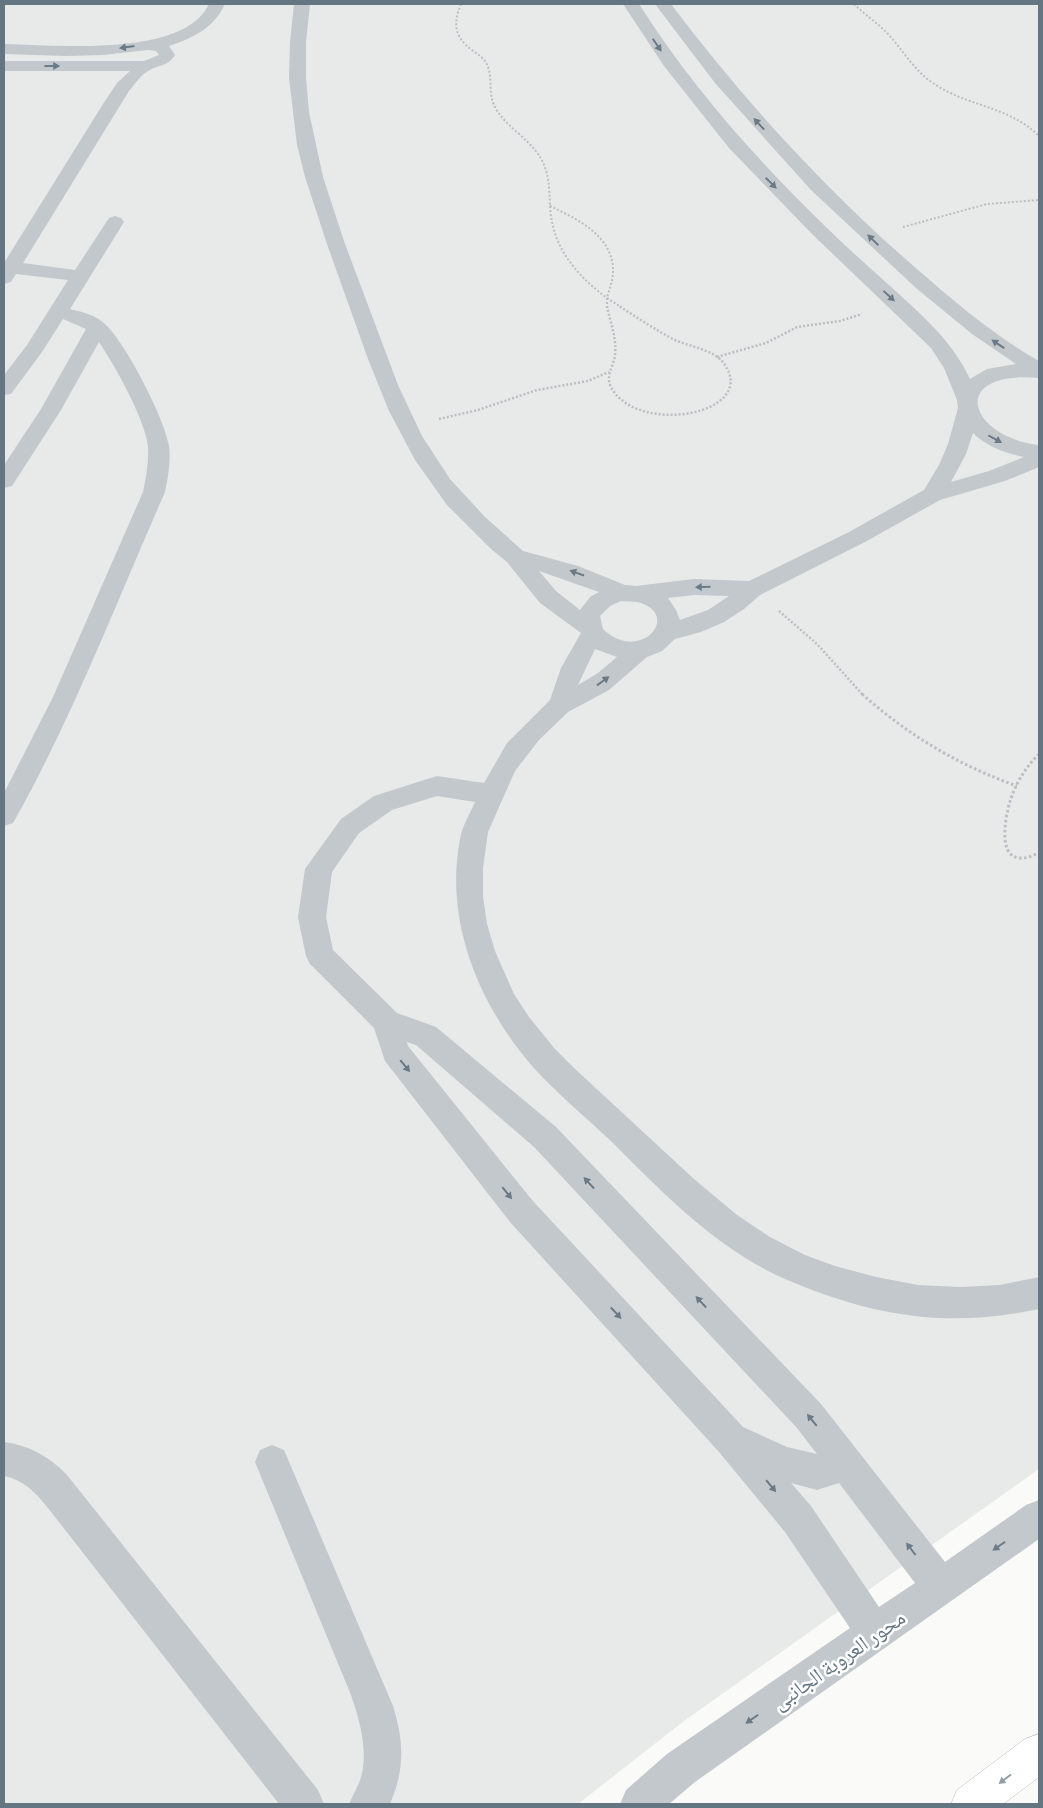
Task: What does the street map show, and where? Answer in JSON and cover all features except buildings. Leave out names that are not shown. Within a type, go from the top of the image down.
[{"type":"main road","points":[[971,1804],[1039,1753]]},
{"type":"street","points":[[4,48],[86,51],[156,45],[196,29],[211,16],[217,4]]},
{"type":"street","points":[[302,4],[296,64],[298,102],[304,142],[315,185],[372,347],[406,426],[443,484],[470,517],[516,558],[548,597],[592,631],[602,642],[613,648],[639,650]]},
{"type":"street","points":[[631,4],[664,55],[726,134],[808,221],[936,340],[960,378],[975,424],[990,436],[1010,446],[1039,452]]},
{"type":"street","points":[[663,4],[684,34],[751,115],[791,159],[869,236],[891,257],[983,334],[1039,370]]},
{"type":"street","points":[[4,66],[144,66],[163,60],[167,54],[165,50],[156,45]]},
{"type":"street","points":[[80,276],[7,272],[111,104],[123,87],[144,66]]},
{"type":"street","points":[[4,389],[22,367],[114,222]]},
{"type":"street","points":[[4,816],[30,772],[56,717],[154,492],[158,473],[159,454],[151,420],[106,336],[97,327],[72,315],[58,312]]},
{"type":"street","points":[[4,481],[51,410],[97,327]]},
{"type":"street","points":[[932,495],[946,474],[956,453],[964,431],[971,389],[980,380],[994,374],[1010,370],[1039,370]]},
{"type":"street","points":[[667,632],[693,626],[716,616],[736,603],[752,589],[902,514],[932,495],[997,476],[1039,459]]},
{"type":"street","points":[[516,558],[574,572],[630,594],[650,598],[661,604],[667,613],[669,623],[667,632],[661,640],[639,650],[598,686],[561,704],[534,731],[507,762],[473,837],[468,878],[472,922],[488,975],[506,1010],[537,1051],[688,1195],[728,1227],[772,1254],[820,1277],[871,1292],[924,1301],[976,1303],[1027,1296],[1039,1292]]},
{"type":"street","points":[[561,704],[572,667],[592,631],[588,616],[594,605],[606,597],[694,587],[752,589]]},
{"type":"street","points":[[492,796],[437,786],[383,803],[350,826],[319,869],[312,917],[320,956],[387,1022],[426,1036],[545,1137],[809,1416],[940,1587]]},
{"type":"street","points":[[387,1022],[395,1052],[522,1211],[731,1440],[798,1519],[875,1633]]},
{"type":"street","points":[[731,1440],[785,1464],[816,1472],[846,1464]]},
{"type":"street","points":[[4,1459],[17,1461],[43,1474],[304,1804]]},
{"type":"street","points":[[272,1462],[378,1718],[382,1750],[379,1783],[369,1804]]},
{"type":"street","name":"محور العروبة الجانبى","points":[[640,1804],[681,1768],[1039,1518]]},
{"type":"path","points":[[461,4],[454,23],[457,36],[487,64],[489,71],[489,96],[497,111],[530,143],[545,164],[550,184],[549,206],[552,228],[565,257],[578,274],[608,299],[670,337],[705,349],[717,357],[725,366],[730,377],[729,387],[723,397],[706,409],[682,415],[664,415],[647,412],[632,406],[620,398],[611,388],[608,378],[615,355],[608,299],[613,266],[610,254],[605,243],[585,224],[549,206]]},
{"type":"path","points":[[854,4],[886,33],[914,68],[926,79],[952,94],[996,108],[1013,116],[1039,136]]},
{"type":"path","points":[[869,236],[970,207],[1004,201],[1039,200]]},
{"type":"path","points":[[717,357],[766,343],[797,327],[848,319],[896,302]]},
{"type":"path","points":[[406,426],[478,410],[537,390],[582,382],[609,372]]},
{"type":"path","points":[[752,589],[810,637],[861,692],[907,731],[957,763],[986,776],[1017,786]]},
{"type":"path","points":[[1039,754],[1017,786],[1007,814],[1005,845],[1008,852],[1017,858],[1025,858],[1039,853]]},
{"type":"shaded area","points":[[4,4],[1039,4],[1039,1469],[684,1721],[578,1804],[4,1804]]}]
